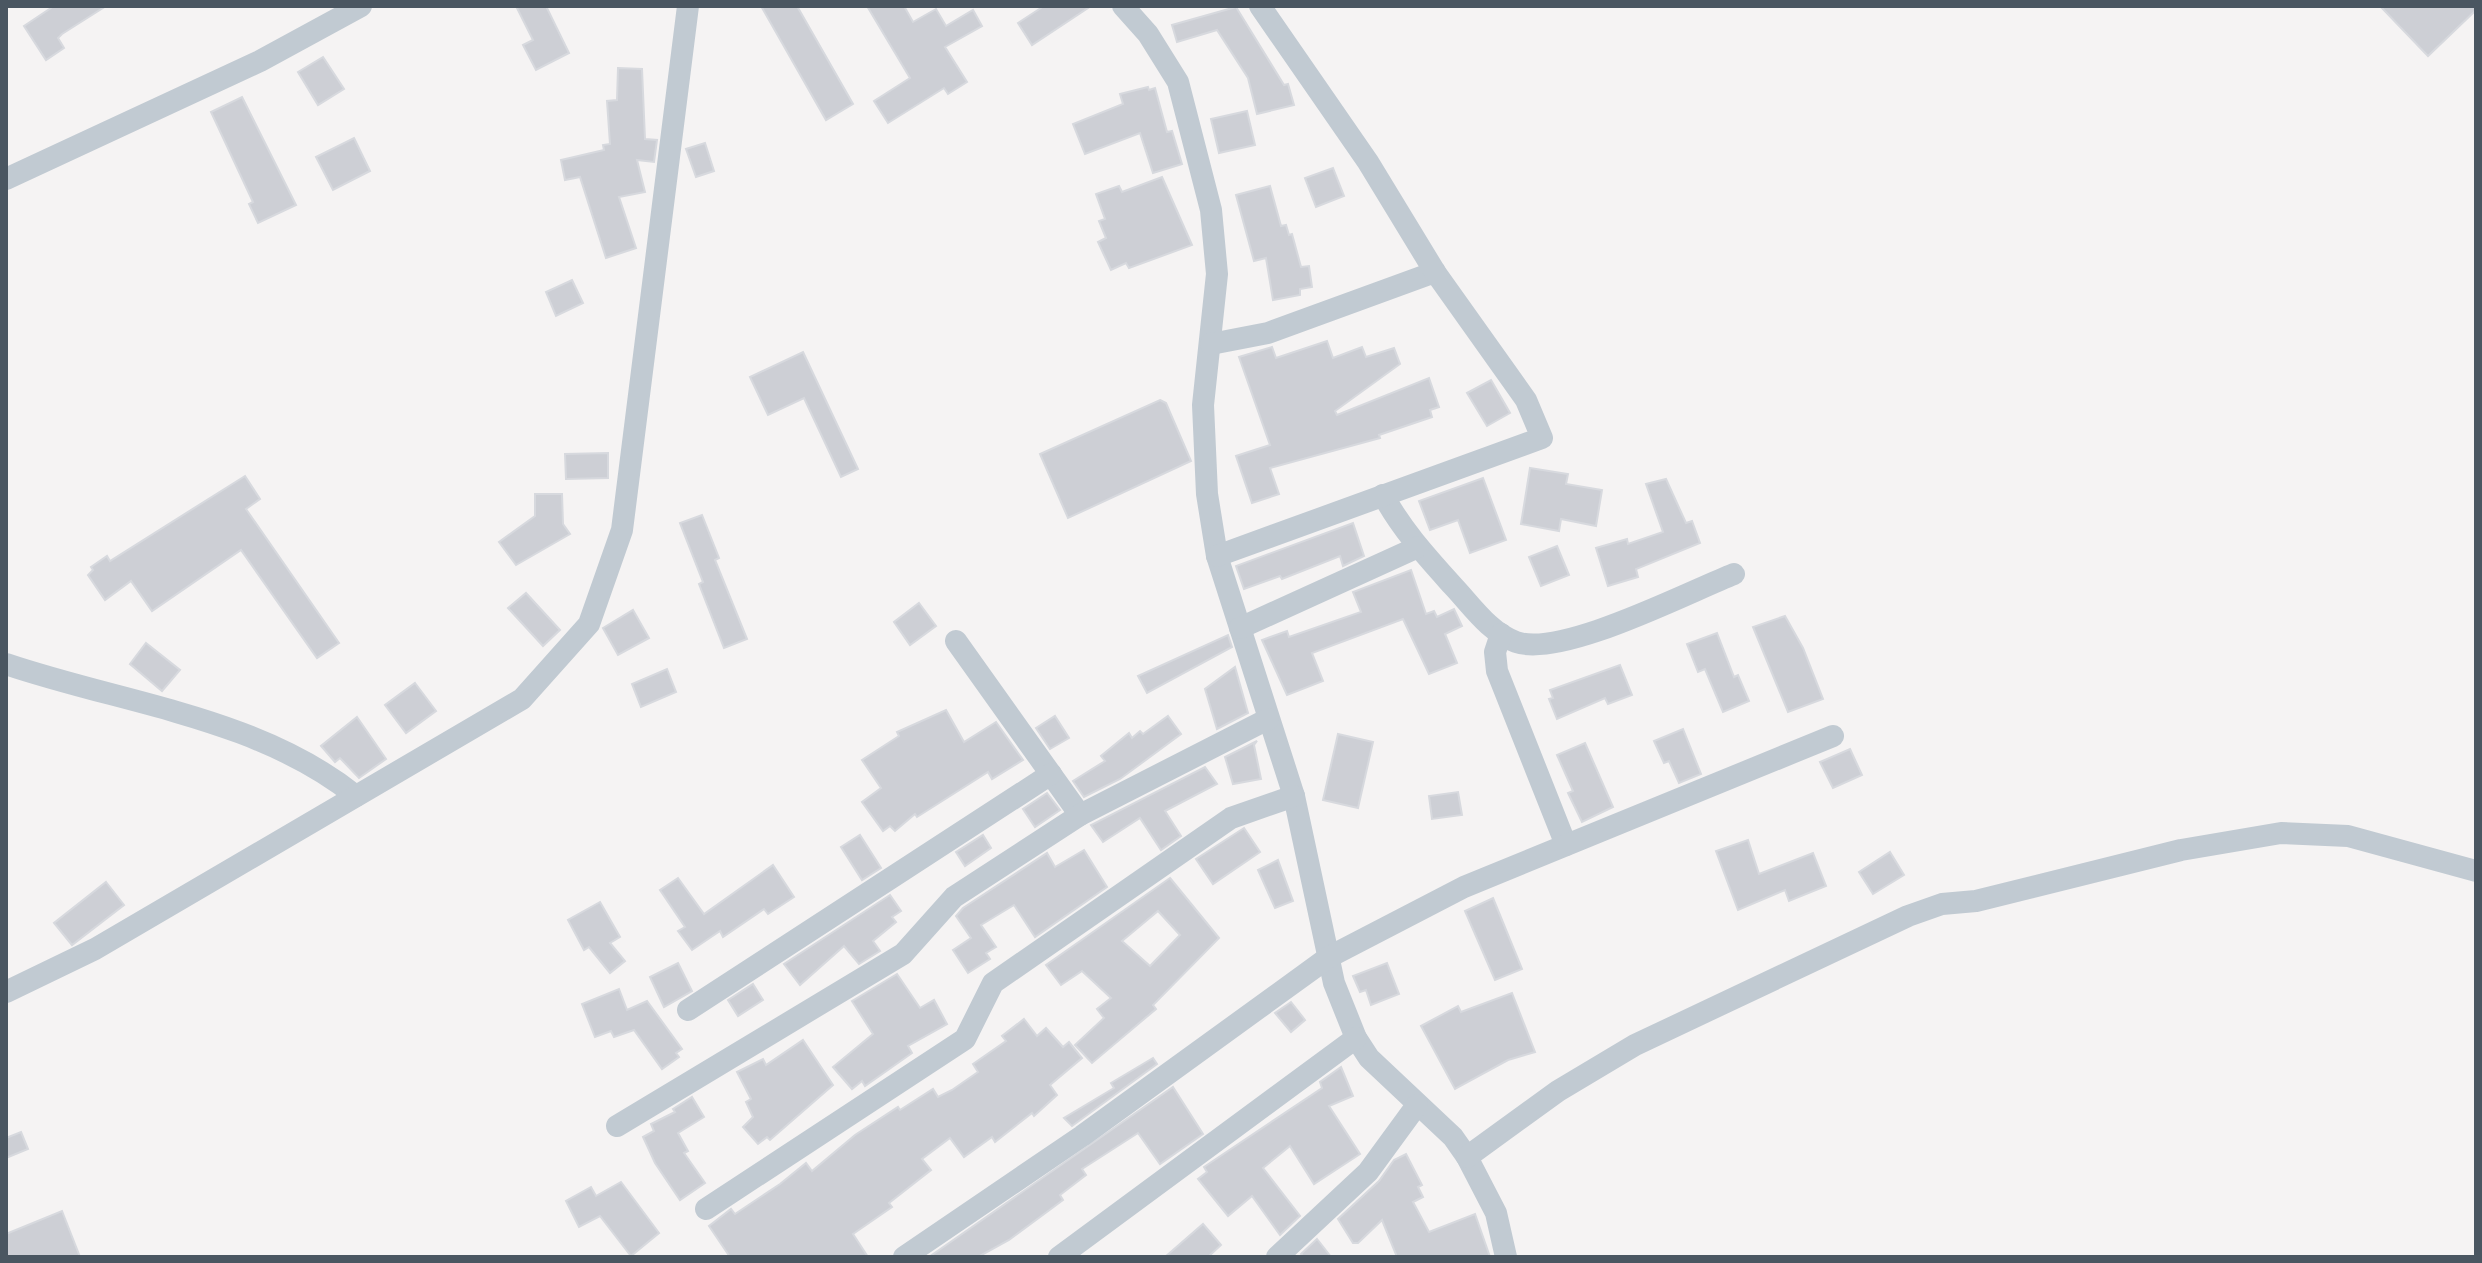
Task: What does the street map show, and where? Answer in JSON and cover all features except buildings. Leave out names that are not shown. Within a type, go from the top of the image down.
[{"type":"street","points":[[6,179],[260,61],[361,6]]},
{"type":"street","points":[[6,992],[95,949],[522,699],[589,624],[622,530],[688,6]]},
{"type":"street","points":[[1123,6],[1148,34],[1178,82],[1208,196],[1217,274],[1203,438],[1217,556],[1294,796],[1334,983],[1356,1038],[1387,1077],[1453,1137],[1467,1157],[1496,1213],[1506,1257]]},
{"type":"street","points":[[1217,556],[1542,438],[1532,408],[1435,272],[1368,162],[1260,6]]},
{"type":"street","points":[[1211,344],[1268,333],[1435,272]]},
{"type":"street","points":[[1383,495],[1418,547],[1501,634],[1532,645],[1565,642],[1734,574]]},
{"type":"street","points":[[1240,628],[1418,547]]},
{"type":"street","points":[[1501,634],[1495,652],[1497,671],[1566,845]]},
{"type":"street","points":[[956,641],[1080,815]]},
{"type":"street","points":[[6,664],[253,736],[304,759],[356,796]]},
{"type":"street","points":[[617,1126],[903,954],[954,897],[1080,815],[1268,719]]},
{"type":"street","points":[[904,1257],[1082,1136],[1329,957],[1464,887],[1833,736]]},
{"type":"street","points":[[688,1010],[1051,774]]},
{"type":"street","points":[[706,1209],[965,1039],[993,983],[1005,974],[1231,818],[1294,796]]},
{"type":"street","points":[[1467,1157],[1558,1091],[1635,1045],[1908,916],[1942,904],[1976,901],[2181,850],[2281,833],[2348,836],[2476,871]]},
{"type":"street","points":[[1059,1257],[1356,1038]]},
{"type":"street","points":[[1277,1257],[1368,1172],[1417,1105]]}]
